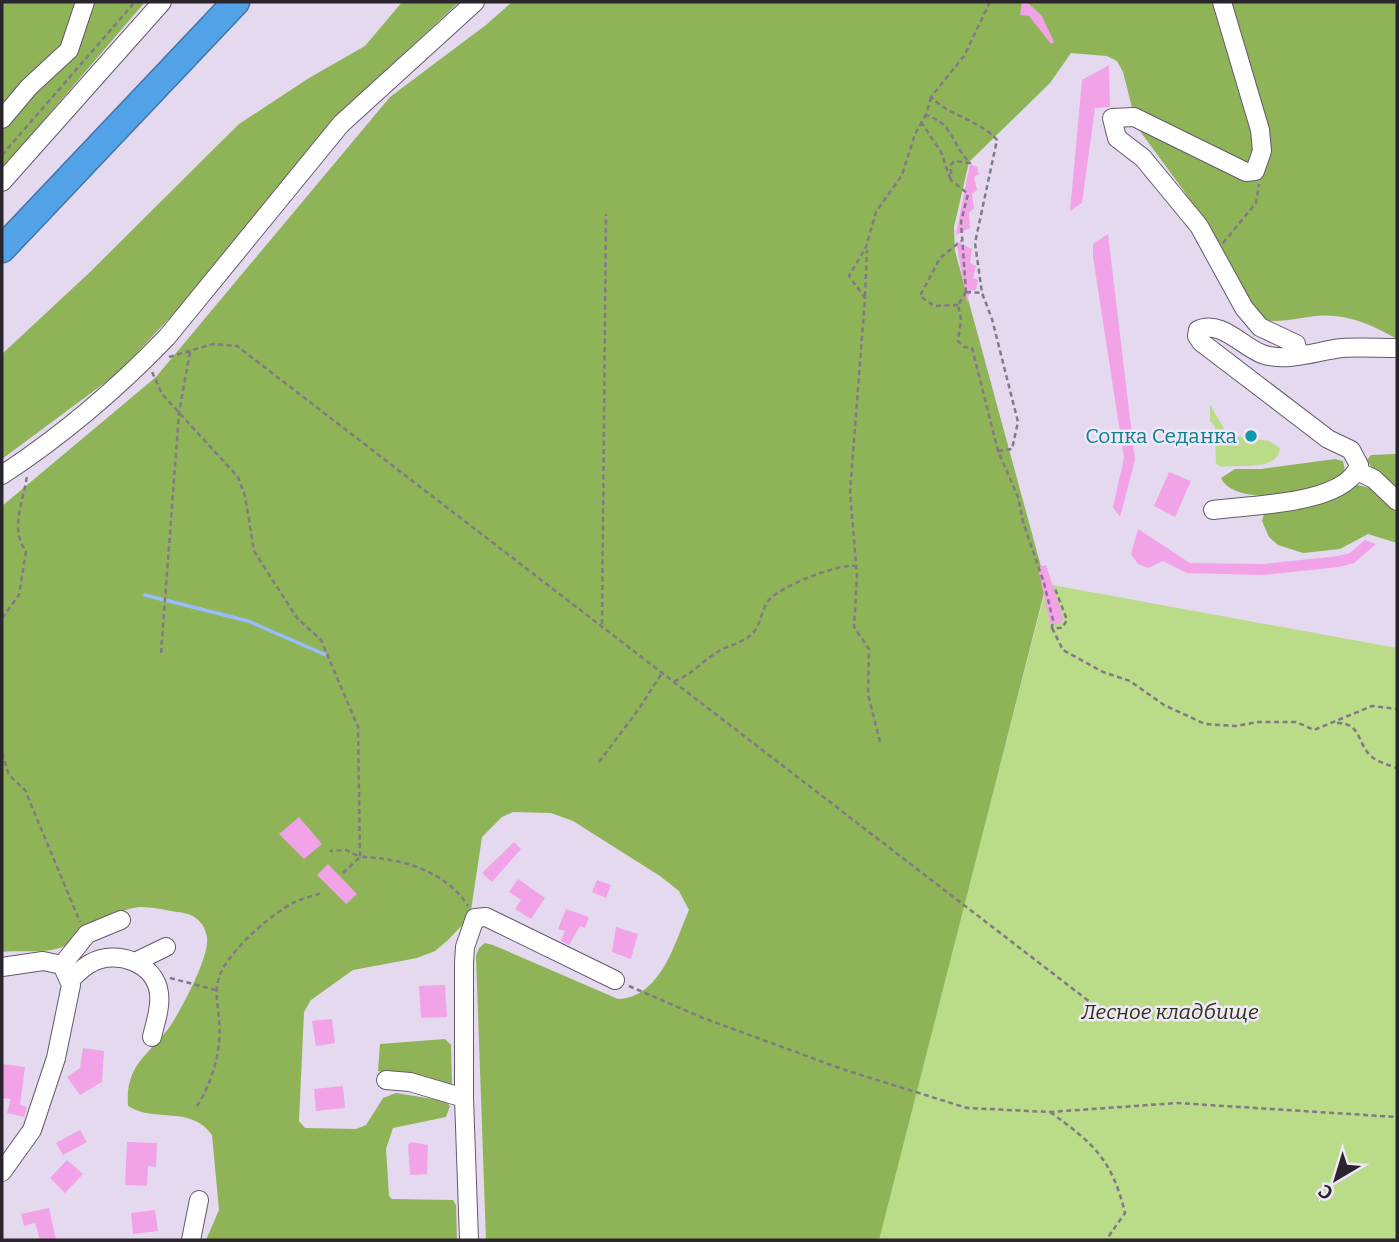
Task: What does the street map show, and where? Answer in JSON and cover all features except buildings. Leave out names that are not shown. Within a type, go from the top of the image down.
[{"type":"highway","points":[[2,225],[216,2]]},
{"type":"highway","points":[[2,249],[236,2]]},
{"type":"street","points":[[2,119],[29,87],[69,50],[85,2]]},
{"type":"street","points":[[2,182],[162,2]]},
{"type":"street","points":[[2,475],[114,391],[145,363],[341,124],[475,2]]},
{"type":"street","points":[[1222,2],[1260,130],[1262,151],[1252,170],[1134,117],[1112,118],[1117,138],[1143,158],[1199,226],[1234,293],[1251,317],[1270,333],[1296,344],[1298,353]]},
{"type":"street","points":[[1213,510],[1313,497],[1345,484],[1357,471],[1355,454],[1328,439],[1201,342],[1197,336],[1198,330],[1203,328],[1223,331],[1250,349],[1289,358],[1298,353],[1345,348],[1397,348]]},
{"type":"street","points":[[1357,471],[1374,480],[1397,500]]},
{"type":"street","points":[[469,1240],[464,1098],[464,963],[467,940],[475,918],[486,916],[615,979]]},
{"type":"street","points":[[2,1172],[32,1129],[56,1058],[69,1003],[66,972],[79,940],[121,920]]},
{"type":"street","points":[[89,933],[103,959]]},
{"type":"street","points":[[141,964],[166,947]]},
{"type":"street","points":[[2,967],[43,961],[66,972],[110,957],[141,964],[156,981],[160,996],[152,1037]]},
{"type":"street","points":[[386,1080],[410,1082],[464,1098]]},
{"type":"street","points":[[191,1240],[198,1200]]},
{"type":"path","points":[[2,155],[135,2]]},
{"type":"path","points":[[880,743],[868,694],[869,649],[854,627],[856,566],[850,492],[865,298],[866,247],[876,212],[902,175],[931,97],[964,56],[990,2]]},
{"type":"path","points":[[931,97],[941,107],[991,133],[997,140],[975,243],[982,293],[992,319],[1018,422],[1012,449],[998,451]]},
{"type":"path","points":[[926,115],[941,120],[960,153],[970,163],[954,160],[951,165],[951,180]]},
{"type":"path","points":[[921,122],[940,152],[951,180],[968,194],[961,222],[966,292],[958,305],[961,319],[958,341],[964,347],[972,348],[998,451],[1018,497],[1023,523],[1044,583],[1053,620],[1052,628],[1063,650],[1104,672],[1130,681],[1164,705],[1205,724],[1237,726],[1258,722],[1296,722],[1314,730],[1337,723],[1371,706],[1397,709]]},
{"type":"path","points":[[1214,253],[1255,203],[1261,177],[1252,170]]},
{"type":"path","points":[[602,625],[606,214]]},
{"type":"path","points":[[958,305],[934,306],[920,296],[940,258],[961,241]]},
{"type":"path","points":[[865,298],[849,275],[866,247]]},
{"type":"path","points":[[966,292],[982,293]]},
{"type":"path","points":[[342,873],[360,856],[358,727],[321,640],[297,618],[254,551],[245,496],[238,477],[162,394],[145,363],[213,344],[237,346],[1103,1012]]},
{"type":"path","points":[[160,653],[179,414],[190,352]]},
{"type":"path","points":[[2,618],[19,596],[26,551],[18,540],[17,519],[22,506],[28,457]]},
{"type":"path","points":[[672,681],[691,673],[721,650],[750,637],[757,629],[766,603],[786,586],[835,567],[856,566]]},
{"type":"path","points":[[1052,628],[1062,628],[1067,620],[1054,586]]},
{"type":"path","points":[[599,762],[662,673]]},
{"type":"path","points":[[1337,723],[1349,724],[1357,731],[1369,755],[1397,768]]},
{"type":"path","points":[[2,753],[9,775],[25,790],[78,920],[89,933]]},
{"type":"path","points":[[330,851],[346,850],[360,856],[402,860],[430,873],[462,897],[475,918]]},
{"type":"path","points":[[197,1107],[208,1090],[218,1056],[220,1038],[216,990],[222,968],[251,935],[294,902],[321,893]]},
{"type":"path","points":[[141,964],[193,986],[216,990]]},
{"type":"path","points":[[615,979],[703,1018],[845,1070],[934,1100],[967,1108],[1050,1112],[1177,1103],[1397,1116]]},
{"type":"path","points":[[1050,1112],[1093,1143],[1118,1184],[1125,1213],[1106,1240]]},
{"type":"green space","points":[[2,2],[145,2],[2,169]]},
{"type":"green space","points":[[402,2],[459,2],[336,117],[177,310],[118,373],[2,459],[2,354],[88,274],[239,124],[309,78],[365,46]]},
{"type":"green space","points":[[512,2],[1397,2],[1397,339],[1368,324],[1337,316],[1281,321],[1261,319],[1184,191],[1137,127],[1123,72],[1117,61],[1107,56],[1071,53],[1050,83],[969,162],[954,227],[955,251],[1046,585],[879,1240],[486,1240],[476,956],[479,948],[485,943],[493,945],[618,999],[633,996],[656,979],[672,952],[689,910],[679,891],[660,876],[573,821],[551,813],[513,812],[502,817],[482,837],[470,917],[435,951],[417,958],[353,970],[311,1000],[304,1012],[299,1121],[305,1128],[356,1129],[366,1125],[383,1098],[396,1093],[445,1101],[450,1106],[446,1117],[393,1128],[386,1149],[389,1196],[392,1199],[453,1200],[456,1205],[457,1240],[206,1240],[219,1210],[212,1135],[194,1120],[138,1111],[128,1106],[130,1079],[135,1069],[171,1025],[200,969],[207,946],[203,926],[188,914],[140,907],[110,917],[74,941],[58,948],[2,952],[2,506],[156,377],[390,97],[486,25]]},
{"type":"green space","points":[[1210,405],[1228,435],[1269,441],[1280,448],[1278,456],[1266,464],[1222,467],[1216,464],[1215,426],[1210,421]]},
{"type":"green space","points":[[1397,454],[1397,488],[1374,471],[1367,460],[1371,455]]},
{"type":"green space","points":[[1335,459],[1343,461],[1345,471],[1320,487],[1302,492],[1262,496],[1244,493],[1230,488],[1221,478],[1235,469],[1261,469]]},
{"type":"green space","points":[[1358,485],[1374,489],[1397,508],[1397,543],[1368,534],[1340,549],[1303,553],[1278,545],[1269,537],[1262,521],[1265,511]]},
{"type":"green space","name":"Лесное кладбище","points":[[1047,584],[1397,648],[1397,1240],[877,1240]]},
{"type":"green space","points":[[445,1039],[451,1045],[452,1087],[378,1071],[380,1044]]},
{"type":"waterway","points":[[145,595],[248,621],[326,655]]},
{"type":"place","name":"Сопка Седанка","points":[[1251,436]]}]
